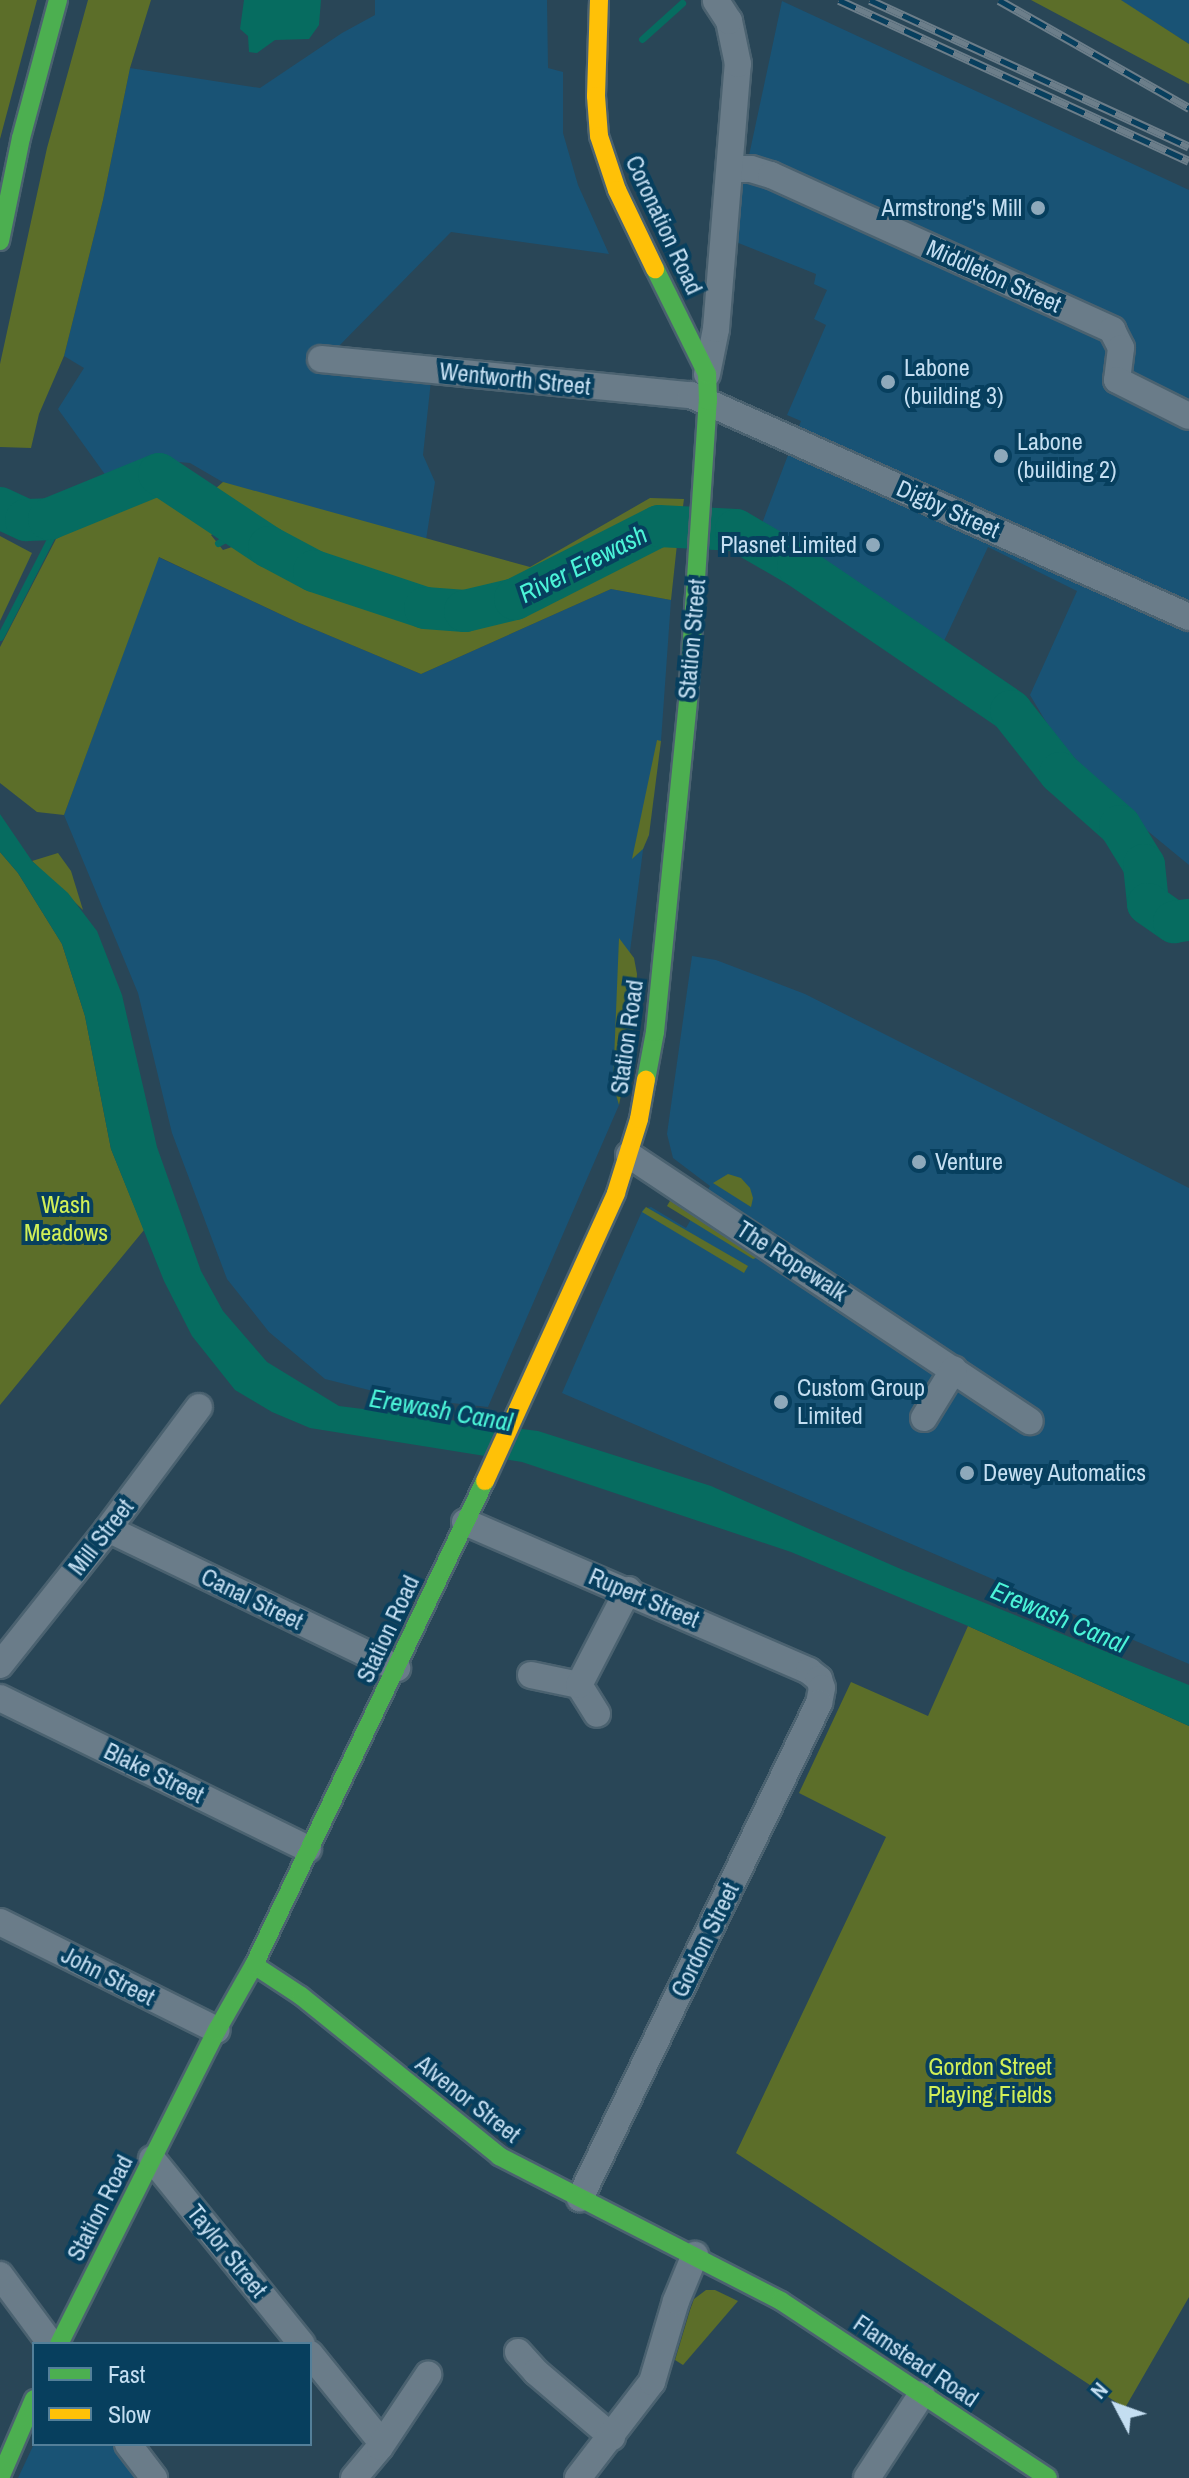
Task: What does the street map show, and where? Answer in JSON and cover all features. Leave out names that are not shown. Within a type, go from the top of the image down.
[{"type":"street","points":[[0,241],[21,138],[58,0]]},
{"type":"street","name":"Coronation Road","points":[[599,0],[596,118],[606,162],[685,327]]},
{"type":"street","name":"Station Street","points":[[668,903],[698,567],[707,374],[716,329],[738,64],[729,21],[716,1]]},
{"type":"street","name":"Middleton Street","points":[[731,169],[751,169],[771,175],[1112,330],[1120,340],[1117,380],[1189,416]]},
{"type":"street","name":"Station Street","points":[[685,327],[707,374]]},
{"type":"street","name":"Wentworth Street","points":[[321,359],[691,395],[708,401]]},
{"type":"street","name":"Digby Street","points":[[708,401],[1189,617]]},
{"type":"street","name":"Station Road","points":[[60,2342],[217,2030],[254,1965],[524,1399],[616,1193],[629,1155],[655,1032],[668,903]]},
{"type":"street","name":"The Ropewalk","points":[[629,1155],[1030,1421]]},
{"type":"street","points":[[924,1418],[954,1369]]},
{"type":"street","name":"Mill Street","points":[[0,1665],[108,1529],[199,1407]]},
{"type":"street","name":"Rupert Street","points":[[465,1522],[628,1590],[809,1671],[819,1679]]},
{"type":"street","name":"Canal Street","points":[[108,1529],[397,1668]]},
{"type":"street","points":[[579,1685],[628,1590]]},
{"type":"street","points":[[531,1675],[579,1685],[597,1714]]},
{"type":"street","name":"Gordon Street","points":[[580,2198],[819,1703],[819,1679]]},
{"type":"street","name":"Blake Street","points":[[0,1698],[308,1849]]},
{"type":"street","name":"John Street","points":[[0,1922],[217,2030]]},
{"type":"street","name":"Alvenor Street","points":[[254,1965],[301,1996],[474,2139],[580,2198],[756,2287]]},
{"type":"street","name":"Taylor Street","points":[[152,2159],[300,2342]]},
{"type":"street","points":[[578,2478],[652,2382],[676,2301],[695,2255]]},
{"type":"street","points":[[0,2275],[50,2342]]},
{"type":"street","name":"Flamstead Road","points":[[756,2287],[1048,2478]]},
{"type":"street","points":[[518,2352],[536,2372],[612,2437]]},
{"type":"street","points":[[312,2356],[382,2443]]},
{"type":"street","points":[[354,2478],[428,2375]]},
{"type":"street","points":[[867,2478],[922,2394]]},
{"type":"street","points":[[0,2478],[32,2404]]},
{"type":"street","points":[[130,2446],[154,2478]]},
{"type":"shaded area","points":[[244,0],[321,0],[319,25],[309,39],[275,40],[257,53],[249,52],[248,36],[240,29]]},
{"type":"shaded area","points":[[375,0],[547,0],[548,68],[563,72],[563,133],[578,185],[609,254],[451,232],[335,350],[432,371],[423,455],[435,482],[426,540],[226,484],[190,463],[156,460],[109,480],[58,409],[84,368],[64,356],[103,200],[130,68],[260,88],[342,33],[375,15]]},
{"type":"shaded area","points":[[1121,0],[1189,0],[1189,44],[1126,4]]},
{"type":"shaded area","points":[[782,1],[1189,190],[1189,865],[1127,814],[1055,737],[1030,695],[1077,591],[988,547],[944,641],[761,526],[801,421],[787,415],[826,325],[814,319],[827,290],[814,284],[816,274],[731,240]]},
{"type":"shaded area","points":[[158,557],[297,622],[421,674],[611,589],[671,600],[661,741],[657,741],[613,1084],[619,1105],[488,1407],[397,1397],[325,1379],[269,1332],[227,1279],[172,1133],[138,993],[64,815]]},
{"type":"shaded area","points":[[0,814],[32,861],[68,893],[97,931],[122,995],[157,1147],[201,1271],[223,1311],[267,1362],[339,1406],[538,1431],[711,1486],[903,1570],[1189,1685],[1189,1726],[968,1626],[791,1552],[522,1462],[310,1428],[272,1412],[235,1390],[192,1336],[164,1281],[111,1149],[85,1016],[62,944],[18,873],[0,852]]},
{"type":"shaded area","points":[[692,956],[716,960],[805,994],[1189,1188],[1189,1664],[562,1393],[643,1209],[651,1207],[686,1228],[710,1186],[673,1158],[667,1134]]},
{"type":"shaded area","points":[[33,2446],[113,2446],[137,2478],[18,2478]]},
{"type":"green space","points":[[0,0],[37,0],[0,139]]},
{"type":"green space","points":[[88,0],[151,0],[130,68],[103,200],[64,356],[39,414],[31,448],[0,447],[0,364],[47,148]]},
{"type":"green space","points":[[1031,0],[1121,0],[1189,44],[1189,84]]},
{"type":"green space","points":[[223,482],[530,567],[650,498],[684,499],[682,514],[651,515],[513,591],[460,600],[427,597],[372,583],[316,562],[207,496]]},
{"type":"green space","points":[[159,489],[224,527],[211,535],[223,550],[238,545],[281,568],[408,615],[467,618],[520,604],[636,543],[662,534],[678,535],[671,600],[611,589],[421,674],[297,622],[159,557],[64,815],[37,812],[0,783],[0,647],[57,537],[68,527]]},
{"type":"green space","points":[[0,536],[32,553],[0,621]]},
{"type":"green space","points":[[657,740],[661,741],[649,835],[643,849],[632,859]]},
{"type":"green space","name":"Wash Meadows","points":[[0,852],[18,873],[62,944],[85,1016],[111,1149],[144,1230],[0,1405]]},
{"type":"green space","points":[[58,853],[71,871],[83,910],[32,861]]},
{"type":"green space","points":[[619,938],[634,958],[637,974],[633,1034],[619,1105],[613,1085]]},
{"type":"green space","points":[[728,1174],[741,1178],[750,1188],[753,1198],[751,1207],[713,1183]]},
{"type":"green space","points":[[671,1199],[759,1257],[753,1259],[667,1206]]},
{"type":"green space","points":[[646,1207],[748,1266],[744,1273],[642,1212]]},
{"type":"green space","name":"Gordon Street Playing Fields","points":[[968,1626],[1189,1726],[1189,2297],[1125,2408],[736,2153],[886,1837],[799,1793],[851,1682],[928,1716]]},
{"type":"green space","points":[[706,2290],[715,2290],[738,2301],[683,2365],[675,2360],[690,2310],[694,2299]]},
{"type":"waterway","points":[[642,39],[682,3]]},
{"type":"waterway","name":"River Erewash","points":[[0,508],[26,520],[49,519],[159,474],[269,547],[314,571],[425,608],[465,611],[515,599],[659,526],[736,530],[798,566],[1011,711],[1060,773],[1120,826],[1144,865],[1148,904],[1174,922],[1189,920]]},
{"type":"waterway","points":[[0,637],[63,514]]},
{"type":"waterway","points":[[218,543],[243,529]]},
{"type":"railway","points":[[839,0],[1189,161]]},
{"type":"railway","points":[[870,0],[1189,147]]},
{"type":"railway","points":[[999,0],[1189,108]]},
{"type":"traffic: fast","points":[[0,241],[21,138],[58,0]]},
{"type":"traffic: fast","points":[[646,1080],[655,1032],[688,699],[708,401],[707,374],[655,269]]},
{"type":"traffic: fast","points":[[60,2342],[217,2030],[254,1965],[485,1481]]},
{"type":"traffic: fast","points":[[254,1965],[301,1996],[499,2156],[781,2301],[1048,2478]]},
{"type":"traffic: fast","points":[[0,2478],[32,2404]]},
{"type":"traffic: slow","points":[[599,0],[596,96],[599,136],[617,190],[655,269]]},
{"type":"traffic: slow","points":[[485,1481],[616,1193],[639,1119],[646,1080]]},
{"type":"place","name":"Armstrong's Mill","points":[[1038,208]]},
{"type":"place","name":"Labone (building 3)","points":[[888,382]]},
{"type":"place","name":"Labone (building 2)","points":[[1001,456]]},
{"type":"place","name":"Plasnet Limited","points":[[873,545]]},
{"type":"place","name":"Venture","points":[[919,1162]]},
{"type":"place","name":"Custom Group Limited","points":[[781,1402]]},
{"type":"place","name":"Dewey Automatics","points":[[967,1473]]},
{"type":"water label","name":"Erewash Canal","points":[[441,1410]]},
{"type":"water label","name":"Erewash Canal","points":[[1059,1617]]}]
